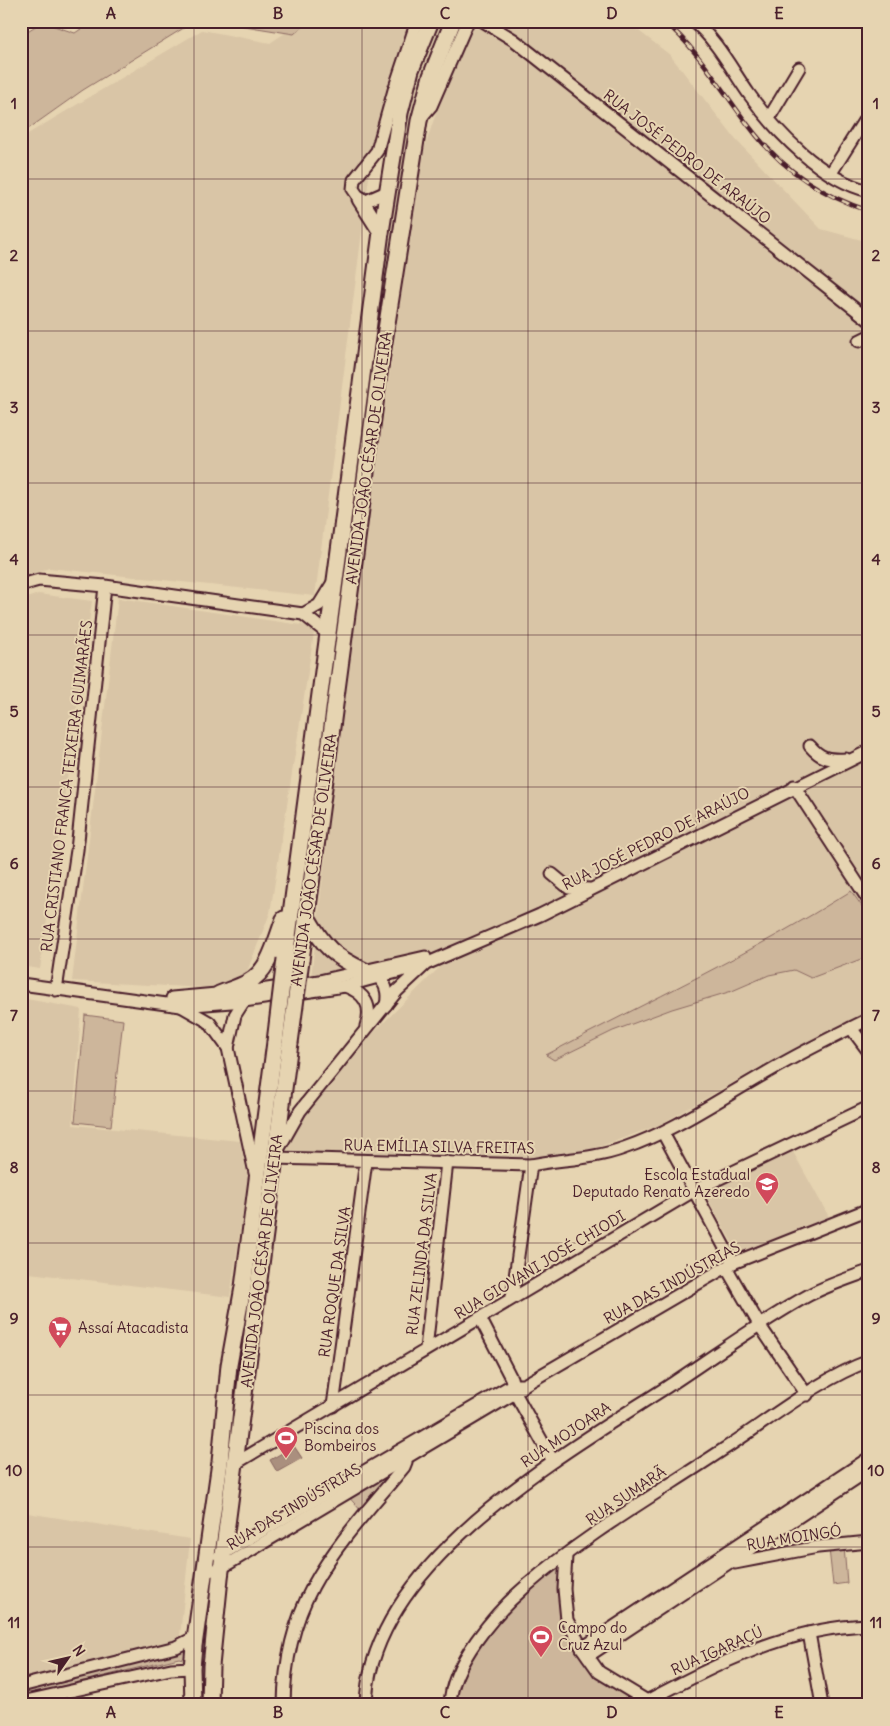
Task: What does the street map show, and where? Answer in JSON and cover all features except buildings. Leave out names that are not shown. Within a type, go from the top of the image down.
[{"type":"main road","name":"AVENIDA JOÃO CÉSAR DE OLIVEIRA","points":[[210,1705],[211,1666],[222,1561],[282,1101],[285,958],[381,232],[389,191],[393,154],[410,70],[431,21]]},
{"type":"main road","name":"AVENIDA JOÃO CÉSAR DE OLIVEIRA","points":[[193,1705],[192,1668],[229,1364],[243,1287],[257,1182],[282,1043],[301,960],[378,382],[419,121],[431,76],[452,21]]},
{"type":"main road","points":[[360,199],[381,232]]},
{"type":"main road","points":[[219,994],[250,982],[263,968],[271,955],[294,894]]},
{"type":"main road","points":[[307,917],[319,939],[329,951],[343,961],[365,971]]},
{"type":"main road","points":[[257,1182],[264,1181],[271,1187]]},
{"type":"street","points":[[389,191],[371,201],[360,199],[353,189],[354,180],[377,151],[394,90],[417,21]]},
{"type":"street","points":[[419,121],[432,106],[468,21]]},
{"type":"street","name":"RUA JOSÉ PEDRO DE ARAÚJO","points":[[483,21],[514,40],[869,320]]},
{"type":"street","points":[[693,21],[725,59],[768,118],[798,152],[831,173],[869,191]]},
{"type":"street","points":[[768,118],[799,68]]},
{"type":"street","points":[[831,173],[869,113]]},
{"type":"street","points":[[303,614],[319,605],[330,592],[336,576]]},
{"type":"street","points":[[21,585],[40,580],[105,586],[303,614],[328,634]]},
{"type":"street","name":"RUA CRISTIANO FRANCA TEIXEIRA GUIMARÃES","points":[[56,990],[77,850],[105,586]]},
{"type":"street","points":[[810,746],[818,755],[831,760],[852,758]]},
{"type":"street","name":"RUA JOSÉ PEDRO DE ARAÚJO","points":[[275,1156],[300,1111],[397,991],[426,964],[540,915],[794,786],[869,751]]},
{"type":"street","points":[[794,786],[869,901]]},
{"type":"street","points":[[552,874],[569,888],[591,889]]},
{"type":"street","name":"RUA JOSÉ PEDRO DE ARAÚJO","points":[[288,986],[456,951]]},
{"type":"street","points":[[146,1000],[152,1003],[181,1006],[244,1000],[345,986],[426,964]]},
{"type":"street","points":[[365,971],[380,978],[386,989],[386,1005]]},
{"type":"street","points":[[21,984],[56,990],[146,1000],[288,986]]},
{"type":"street","points":[[228,1048],[235,1015],[244,1000],[288,986]]},
{"type":"street","points":[[345,986],[356,990],[366,1000],[369,1013],[364,1031]]},
{"type":"street","points":[[181,1006],[209,1022],[228,1048],[257,1182]]},
{"type":"street","name":"RUA EMÍLIA SILVA FREITAS","points":[[275,1156],[366,1161],[531,1165],[571,1158],[594,1157],[623,1149],[663,1133],[765,1073],[869,1020]]},
{"type":"street","points":[[851,1028],[869,1052]]},
{"type":"street","points":[[282,1101],[290,1110],[300,1111]]},
{"type":"street","name":"RUA GIOVANI JOSÉ CHIODI","points":[[236,1463],[695,1190],[869,1107]]},
{"type":"street","points":[[663,1133],[695,1190],[760,1326],[807,1395]]},
{"type":"street","name":"RUA ROQUE DA SILVA","points":[[334,1406],[366,1161]]},
{"type":"street","name":"RUA ZELINDA DA SILVA","points":[[426,1349],[447,1162]]},
{"type":"street","points":[[512,1298],[531,1165]]},
{"type":"street","name":"RUA DAS INDÚSTRIAS","points":[[206,1565],[222,1561],[402,1454],[730,1265],[869,1209]]},
{"type":"street","name":"RUA MOJOARA","points":[[366,1705],[370,1669],[379,1642],[393,1616],[414,1587],[476,1519],[553,1461],[809,1295],[869,1271]]},
{"type":"street","points":[[480,1318],[553,1461]]},
{"type":"street","name":"RUA SUMARÃ","points":[[450,1705],[455,1678],[463,1659],[508,1603],[525,1587],[566,1556],[807,1395],[858,1365],[869,1361]]},
{"type":"street","points":[[284,1705],[289,1648],[307,1596],[316,1579],[346,1536],[404,1468],[402,1454]]},
{"type":"street","points":[[585,1652],[869,1458]]},
{"type":"street","points":[[665,1598],[724,1566],[869,1470]]},
{"type":"street","name":"RUA MOINGÓ","points":[[724,1566],[818,1547],[869,1542]]},
{"type":"street","points":[[566,1556],[564,1590],[567,1620],[599,1672],[643,1703]]},
{"type":"street","name":"RUA IGARAÇÚ","points":[[643,1703],[714,1666],[756,1648],[809,1633],[852,1625],[869,1625]]},
{"type":"street","points":[[809,1633],[822,1705]]},
{"type":"street","points":[[21,1686],[176,1647],[196,1637]]},
{"type":"street","points":[[21,1702],[41,1701],[171,1669],[192,1668]]},
{"type":"shaded area","points":[[93,21],[195,21],[83,90],[21,134],[21,35],[42,22],[75,33]]},
{"type":"shaded area","points":[[214,21],[309,21],[294,34]]},
{"type":"shaded area","points":[[303,21],[414,21],[372,154],[315,596],[49,568],[21,578],[21,138],[202,30],[270,43]]},
{"type":"shaded area","points":[[474,21],[626,21],[670,55],[736,140],[821,229],[869,242],[869,1010],[762,1066],[659,1125],[593,1149],[531,1158],[295,1155],[287,1149],[306,1114],[370,1036],[439,968],[434,956],[311,978],[353,620],[422,155],[460,41]]},
{"type":"shaded area","points":[[38,594],[92,601],[40,969],[21,966],[21,600]]},
{"type":"shaded area","points":[[118,598],[315,627],[270,913],[246,974],[207,988],[72,981]]},
{"type":"shaded area","points":[[851,891],[869,916],[869,956],[811,978],[794,970],[769,975],[732,991],[672,1009],[613,1031],[554,1060],[546,1055],[738,956]]},
{"type":"shaded area","points":[[21,998],[81,1009],[73,1125],[240,1141],[248,1179],[230,1297],[21,1272]]},
{"type":"shaded area","points":[[85,1015],[123,1020],[111,1126],[75,1122]]},
{"type":"shaded area","name":"Escola Estadual Deputado Renato Azeredo","points":[[792,1150],[829,1217],[738,1253],[704,1192]]},
{"type":"shaded area","name":"Piscina dos Bombeiros","points":[[294,1446],[302,1458],[277,1472],[270,1460]]},
{"type":"shaded area","points":[[397,1465],[362,1512],[347,1495]]},
{"type":"shaded area","points":[[21,1512],[190,1539],[180,1636],[175,1643],[21,1682]]},
{"type":"shaded area","points":[[844,1547],[847,1583],[833,1585],[829,1549]]},
{"type":"shaded area","points":[[561,1566],[559,1597],[562,1625],[576,1650],[592,1673],[636,1699],[625,1705],[454,1705],[459,1679],[483,1639],[524,1594]]},
{"type":"shaded area","points":[[187,1648],[187,1660],[179,1658],[21,1696],[21,1691]]},
{"type":"railway","points":[[664,21],[702,61],[756,135],[780,160],[806,181],[821,190],[869,211]]},
{"type":"place","name":"Escola Estadual Deputado Renato Azeredo","points":[[767,1205]]},
{"type":"place","name":"Assaí Atacadista","points":[[60,1349]]},
{"type":"place","name":"Piscina dos Bombeiros","points":[[286,1459]]},
{"type":"place","name":"Campo do Cruz Azul","points":[[541,1658]]}]
